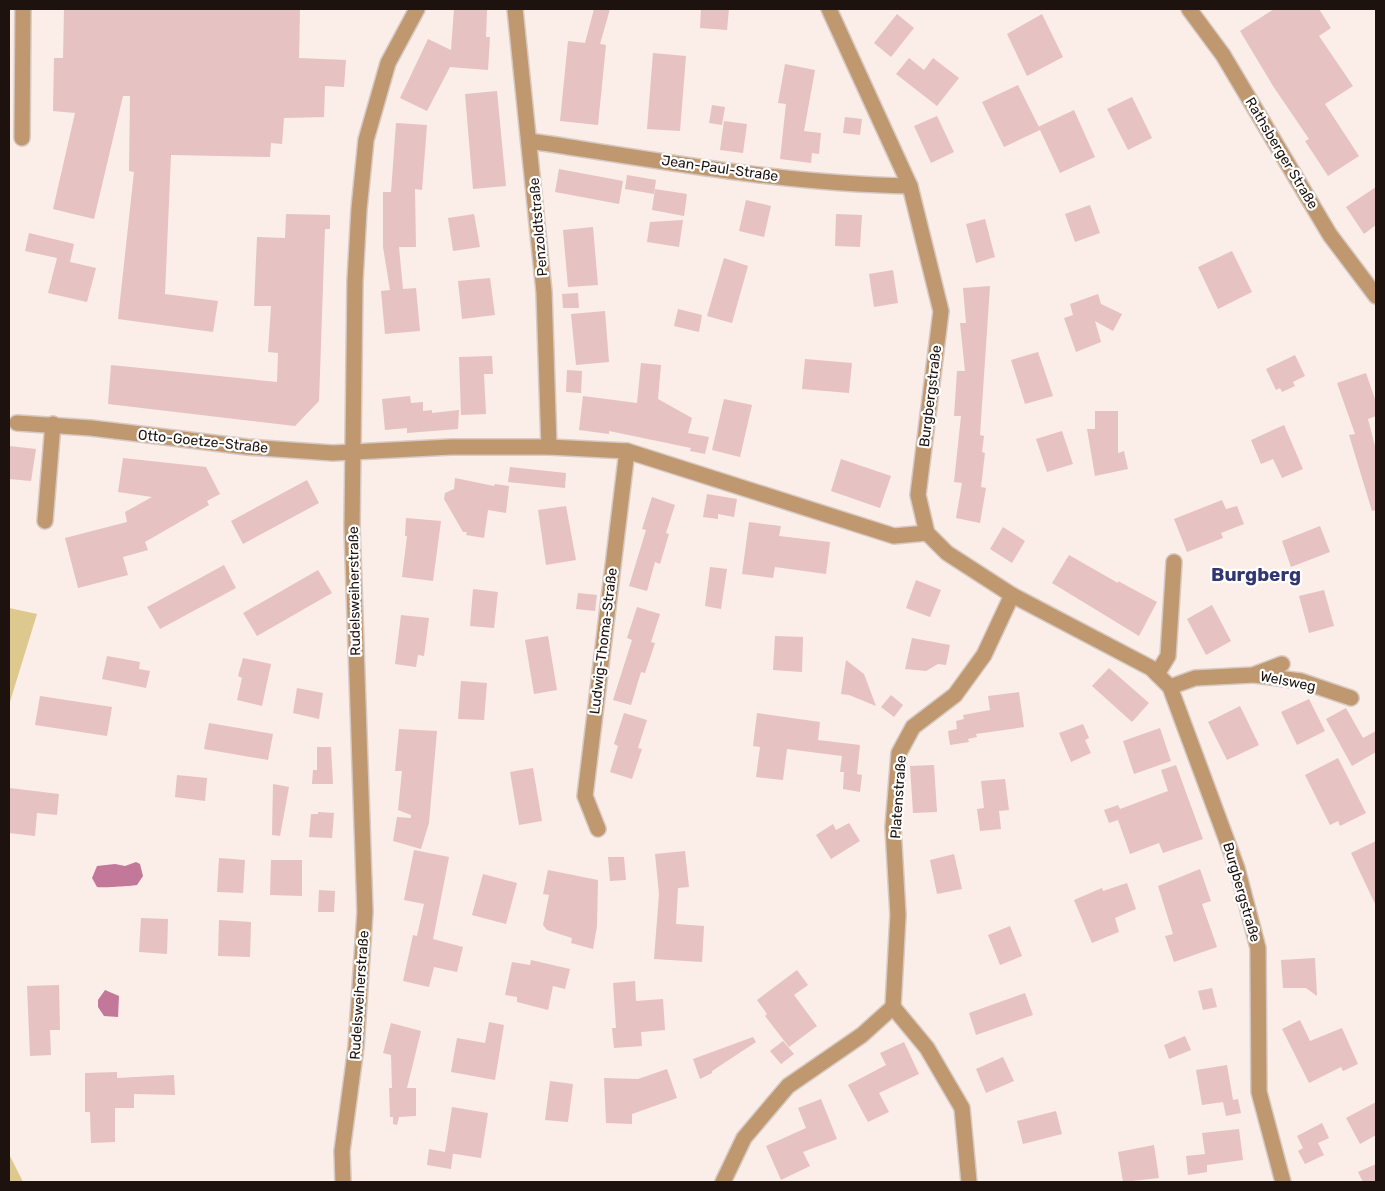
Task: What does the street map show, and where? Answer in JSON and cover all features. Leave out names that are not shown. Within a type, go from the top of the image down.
[{"type":"street","points":[[22,138],[23,9]]},
{"type":"street","name":"Rudelsweiherstraße","points":[[343,1182],[342,1151],[356,1047],[365,912],[353,562],[355,275],[366,140],[388,63],[417,9]]},
{"type":"street","name":"Penzoldtstraße","points":[[514,9],[530,141],[544,292],[549,447]]},
{"type":"street","name":"Burgbergstraße","points":[[829,9],[910,186],[941,311],[918,495],[927,533],[946,553],[1012,595],[1150,668],[1170,688],[1236,868],[1258,948],[1259,1092],[1283,1182]]},
{"type":"street","name":"Rathsberger Straße","points":[[1189,9],[1223,55],[1330,235],[1376,296]]},
{"type":"street","name":"Jean-Paul-Straße","points":[[530,141],[730,171],[857,185],[910,186]]},
{"type":"street","name":"Otto-Goetze-Straße","points":[[18,423],[53,424],[247,447],[353,453]]},
{"type":"street","points":[[45,521],[53,424]]},
{"type":"street","points":[[353,453],[451,447],[549,447],[627,451],[894,536],[927,533]]},
{"type":"street","name":"Ludwig-Thoma-Straße","points":[[598,829],[585,796],[627,451]]},
{"type":"street","points":[[1157,674],[1168,656],[1174,562]]},
{"type":"street","name":"Platenstraße","points":[[893,1007],[898,915],[893,827],[899,753],[913,727],[955,695],[978,663],[1012,595]]},
{"type":"street","points":[[1170,688],[1195,678],[1253,674],[1282,664]]},
{"type":"street","name":"Welsweg","points":[[1253,674],[1301,681],[1351,698]]},
{"type":"street","points":[[723,1182],[744,1138],[788,1086],[862,1035],[893,1007],[927,1048],[962,1108],[969,1182]]},
{"type":"shaded area","points":[[9,608],[37,614],[9,705]]},
{"type":"shaded area","points":[[136,862],[140,864],[143,876],[137,885],[97,887],[92,878],[97,866],[115,864],[125,866]]},
{"type":"shaded area","points":[[105,990],[119,996],[118,1017],[104,1016],[98,1007],[98,1000]]},
{"type":"shaded area","points":[[9,1154],[23,1182],[9,1182]]},
{"type":"building","points":[[64,9],[300,9],[299,58],[346,60],[344,87],[325,86],[324,117],[284,118],[282,144],[271,143],[270,157],[171,155],[165,294],[218,301],[213,332],[118,319],[134,172],[129,171],[130,96],[123,96],[94,219],[53,209],[75,113],[53,111],[54,58],[63,58]]},
{"type":"building","points":[[454,9],[487,9],[486,37],[490,37],[488,70],[450,67],[427,111],[400,98],[428,39],[451,50]]},
{"type":"building","points":[[594,9],[610,9],[600,44],[606,45],[598,125],[560,121],[568,41],[585,43]]},
{"type":"building","points":[[701,9],[729,9],[727,30],[700,28]]},
{"type":"building","points":[[1274,9],[1319,9],[1331,28],[1319,36],[1353,86],[1325,104],[1359,156],[1328,176],[1305,141],[1309,139],[1273,86],[1240,31]]},
{"type":"building","points":[[897,14],[914,28],[891,57],[874,43]]},
{"type":"building","points":[[1042,14],[1063,57],[1027,76],[1007,34]]},
{"type":"building","points":[[653,53],[686,56],[680,131],[647,129]]},
{"type":"building","points":[[909,58],[924,70],[933,58],[959,78],[937,106],[896,74]]},
{"type":"building","points":[[785,64],[815,70],[804,131],[821,133],[819,154],[812,153],[811,163],[780,159],[786,104],[778,103]]},
{"type":"building","points":[[1018,85],[1039,127],[1074,110],[1095,157],[1060,173],[1040,130],[1004,147],[982,102]]},
{"type":"building","points":[[497,91],[506,186],[473,189],[465,94]]},
{"type":"building","points":[[1132,97],[1152,138],[1128,150],[1107,109]]},
{"type":"building","points":[[712,105],[725,107],[722,125],[709,123]]},
{"type":"building","points":[[937,116],[954,152],[931,163],[914,126]]},
{"type":"building","points":[[845,117],[862,119],[860,135],[843,133]]},
{"type":"building","points":[[724,121],[747,124],[743,153],[720,150]]},
{"type":"building","points":[[396,123],[427,125],[422,190],[415,189],[416,247],[399,247],[403,289],[416,288],[420,331],[385,334],[381,291],[390,290],[383,247],[383,192],[391,192]]},
{"type":"building","points":[[559,169],[623,181],[619,204],[555,192]]},
{"type":"building","points":[[627,175],[656,180],[654,194],[625,189]]},
{"type":"building","points":[[1376,187],[1376,225],[1364,234],[1346,207]]},
{"type":"building","points":[[655,189],[687,194],[684,216],[652,210]]},
{"type":"building","points":[[746,200],[771,206],[764,237],[739,231]]},
{"type":"building","points":[[1090,205],[1100,233],[1075,242],[1065,214]]},
{"type":"building","points":[[286,214],[330,215],[330,229],[325,229],[319,401],[295,426],[108,404],[111,365],[277,382],[278,353],[268,352],[271,306],[254,306],[257,237],[285,238]]},
{"type":"building","points":[[474,214],[480,247],[453,251],[448,218]]},
{"type":"building","points":[[836,214],[862,215],[860,247],[835,246]]},
{"type":"building","points":[[985,219],[995,257],[976,263],[966,224]]},
{"type":"building","points":[[683,220],[679,247],[647,242],[650,222]]},
{"type":"building","points":[[593,227],[598,285],[568,287],[563,230]]},
{"type":"building","points":[[29,233],[74,244],[70,262],[96,268],[87,302],[48,293],[57,258],[25,251]]},
{"type":"building","points":[[1232,251],[1252,292],[1218,309],[1198,267]]},
{"type":"building","points":[[724,258],[748,266],[732,323],[707,316]]},
{"type":"building","points":[[893,270],[898,303],[874,307],[869,274]]},
{"type":"building","points":[[490,278],[495,315],[462,319],[458,281]]},
{"type":"building","points":[[990,286],[980,435],[984,436],[982,452],[985,453],[981,487],[986,488],[980,523],[956,518],[962,483],[954,482],[961,416],[954,416],[957,371],[965,371],[960,323],[966,323],[963,288]]},
{"type":"building","points":[[578,293],[579,308],[563,308],[562,294]]},
{"type":"building","points":[[1098,294],[1101,304],[1122,314],[1113,331],[1095,321],[1101,342],[1076,352],[1064,318],[1073,315],[1070,304]]},
{"type":"building","points":[[678,309],[702,315],[699,332],[674,326]]},
{"type":"building","points":[[605,311],[609,362],[576,365],[571,314]]},
{"type":"building","points":[[1038,352],[1053,396],[1025,404],[1011,360]]},
{"type":"building","points":[[1295,355],[1305,376],[1293,382],[1295,386],[1282,392],[1280,388],[1276,390],[1266,369]]},
{"type":"building","points":[[492,356],[493,374],[484,374],[486,414],[461,415],[459,357]]},
{"type":"building","points":[[805,359],[852,363],[849,393],[802,389]]},
{"type":"building","points":[[641,363],[661,365],[658,399],[692,418],[688,433],[709,437],[705,454],[690,451],[691,448],[609,431],[609,434],[579,430],[583,396],[637,403]]},
{"type":"building","points":[[567,370],[582,371],[581,393],[566,392]]},
{"type":"building","points":[[1366,373],[1376,402],[1376,416],[1368,419],[1376,450],[1376,510],[1372,511],[1349,435],[1355,434],[1337,383]]},
{"type":"building","points":[[410,396],[411,403],[423,402],[423,411],[432,410],[432,413],[459,410],[458,429],[407,433],[407,428],[385,430],[382,399]]},
{"type":"building","points":[[724,399],[752,405],[740,457],[712,450]]},
{"type":"building","points":[[1095,411],[1118,411],[1118,453],[1124,451],[1128,469],[1095,476],[1087,429],[1095,429]]},
{"type":"building","points":[[1284,425],[1303,469],[1282,478],[1273,459],[1261,464],[1251,440]]},
{"type":"building","points":[[1062,431],[1073,464],[1047,472],[1036,439]]},
{"type":"building","points":[[9,446],[36,449],[31,481],[9,479]]},
{"type":"building","points":[[123,458],[206,467],[220,494],[207,501],[209,505],[145,542],[148,550],[123,557],[128,575],[78,588],[65,538],[127,522],[125,512],[152,497],[118,492]]},
{"type":"building","points":[[841,459],[891,476],[880,508],[831,491]]},
{"type":"building","points":[[510,467],[566,473],[565,488],[508,482]]},
{"type":"building","points":[[455,478],[494,486],[495,484],[509,486],[506,513],[488,510],[484,538],[466,535],[467,532],[463,532],[444,499],[445,493],[454,489]]},
{"type":"building","points":[[307,480],[319,503],[243,544],[231,521]]},
{"type":"building","points":[[707,494],[737,499],[734,517],[718,514],[718,519],[703,517]]},
{"type":"building","points":[[652,497],[675,505],[666,533],[669,534],[660,564],[655,562],[647,591],[629,586],[646,530],[642,529]]},
{"type":"building","points":[[1222,500],[1226,509],[1237,506],[1244,524],[1221,533],[1223,538],[1187,552],[1174,519]]},
{"type":"building","points":[[566,506],[576,560],[546,565],[538,510]]},
{"type":"building","points":[[406,518],[441,521],[433,581],[402,577],[407,536],[405,536]]},
{"type":"building","points":[[749,522],[781,526],[779,536],[830,542],[826,574],[775,567],[773,578],[742,574]]},
{"type":"building","points":[[1320,526],[1330,552],[1291,567],[1282,541]]},
{"type":"building","points":[[1003,527],[1025,541],[1012,563],[990,549]]},
{"type":"building","points":[[1069,555],[1118,583],[1118,581],[1157,602],[1139,636],[1052,583]]},
{"type":"building","points":[[224,565],[236,588],[160,629],[147,607]]},
{"type":"building","points":[[710,567],[727,569],[721,609],[705,606]]},
{"type":"building","points":[[318,570],[332,593],[257,636],[243,613]]},
{"type":"building","points":[[916,580],[941,590],[930,617],[906,608]]},
{"type":"building","points":[[473,589],[498,592],[494,628],[470,626]]},
{"type":"building","points":[[1324,590],[1334,626],[1309,633],[1299,596]]},
{"type":"building","points":[[578,593],[597,595],[595,611],[576,609]]},
{"type":"building","points":[[1212,605],[1231,641],[1206,655],[1187,619]]},
{"type":"building","points":[[637,607],[660,614],[651,642],[655,643],[645,673],[641,672],[631,705],[613,700],[632,640],[627,638]]},
{"type":"building","points":[[401,615],[429,618],[424,656],[418,655],[416,667],[395,664]]},
{"type":"building","points":[[548,636],[557,690],[534,694],[525,640]]},
{"type":"building","points":[[775,636],[803,637],[802,672],[773,670]]},
{"type":"building","points":[[912,638],[950,645],[946,665],[938,664],[926,671],[905,669]]},
{"type":"building","points":[[107,656],[140,662],[139,669],[150,671],[146,688],[102,679]]},
{"type":"building","points":[[243,658],[271,664],[262,706],[237,700],[242,678],[238,676]]},
{"type":"building","points":[[846,660],[864,674],[876,706],[849,695],[841,694]]},
{"type":"building","points":[[1109,668],[1149,703],[1132,722],[1092,686]]},
{"type":"building","points":[[461,681],[487,683],[484,720],[458,719]]},
{"type":"building","points":[[297,688],[323,693],[319,719],[293,713]]},
{"type":"building","points":[[1019,692],[1024,727],[976,734],[977,737],[968,739],[969,742],[950,745],[948,731],[957,729],[956,721],[964,719],[963,715],[990,710],[988,696]]},
{"type":"building","points":[[891,695],[903,705],[894,717],[881,707]]},
{"type":"building","points":[[40,696],[112,707],[107,736],[35,725]]},
{"type":"building","points":[[1309,699],[1325,731],[1297,745],[1281,712]]},
{"type":"building","points":[[1240,706],[1259,745],[1227,760],[1208,722]]},
{"type":"building","points":[[1346,708],[1363,738],[1376,731],[1376,752],[1352,766],[1326,719]]},
{"type":"building","points":[[624,713],[647,720],[638,748],[642,749],[632,779],[610,772],[618,746],[614,744]]},
{"type":"building","points":[[757,713],[820,722],[818,740],[860,745],[857,774],[862,775],[860,792],[843,789],[844,772],[840,772],[842,756],[787,749],[783,780],[756,777],[760,747],[753,746]]},
{"type":"building","points":[[209,723],[273,734],[268,760],[204,749]]},
{"type":"building","points":[[1083,724],[1089,738],[1085,740],[1091,753],[1071,762],[1059,733]]},
{"type":"building","points":[[1160,728],[1171,761],[1134,774],[1123,741]]},
{"type":"building","points":[[399,729],[437,731],[429,823],[421,849],[393,841],[397,817],[411,818],[411,815],[398,810],[402,771],[395,771]]},
{"type":"building","points":[[317,747],[331,747],[333,784],[312,784],[313,770],[317,770]]},
{"type":"building","points":[[1338,758],[1366,813],[1340,826],[1338,821],[1330,825],[1305,775]]},
{"type":"building","points":[[934,765],[937,812],[913,813],[910,766]]},
{"type":"building","points":[[1176,765],[1203,839],[1163,853],[1159,843],[1130,854],[1118,820],[1109,823],[1104,810],[1118,805],[1120,809],[1168,791],[1161,770]]},
{"type":"building","points":[[533,768],[542,821],[519,825],[510,772]]},
{"type":"building","points":[[177,775],[207,778],[205,801],[175,797]]},
{"type":"building","points":[[1005,779],[1009,810],[999,811],[1001,829],[980,831],[977,809],[984,808],[981,781]]},
{"type":"building","points":[[273,784],[289,787],[280,836],[272,835]]},
{"type":"building","points":[[10,788],[59,794],[57,815],[37,813],[35,836],[9,833]]},
{"type":"building","points":[[318,812],[334,813],[332,838],[309,837],[311,814],[318,814]]},
{"type":"building","points":[[849,823],[860,841],[831,859],[816,835],[833,824],[836,830]]},
{"type":"building","points":[[1376,841],[1376,906],[1351,853]]},
{"type":"building","points":[[414,850],[449,857],[433,939],[463,947],[457,972],[434,967],[429,987],[403,981],[413,935],[417,936],[424,904],[404,900]]},
{"type":"building","points":[[685,851],[689,887],[678,888],[676,924],[704,926],[702,962],[654,959],[659,894],[655,854]]},
{"type":"building","points":[[954,854],[962,889],[937,894],[930,860]]},
{"type":"building","points":[[608,857],[624,857],[626,880],[610,881]]},
{"type":"building","points":[[219,858],[245,860],[243,893],[217,892]]},
{"type":"building","points":[[271,860],[302,860],[302,896],[270,895]]},
{"type":"building","points":[[1200,869],[1211,901],[1202,904],[1217,947],[1174,962],[1165,936],[1173,934],[1158,886]]},
{"type":"building","points":[[548,870],[598,880],[597,926],[593,949],[571,943],[572,938],[547,930],[543,925],[549,895],[543,894]]},
{"type":"building","points":[[483,874],[517,883],[506,924],[472,915]]},
{"type":"building","points":[[1127,883],[1136,909],[1115,918],[1119,932],[1092,943],[1074,900],[1102,888],[1103,891]]},
{"type":"building","points":[[319,890],[335,891],[334,912],[318,912]]},
{"type":"building","points":[[141,918],[168,919],[167,954],[139,952]]},
{"type":"building","points":[[219,920],[251,922],[250,957],[218,956]]},
{"type":"building","points":[[1010,926],[1022,956],[1000,965],[988,935]]},
{"type":"building","points":[[1315,958],[1317,996],[1306,988],[1283,988],[1281,960]]},
{"type":"building","points":[[531,960],[570,969],[565,989],[553,986],[548,1010],[517,1002],[517,997],[505,995],[512,962],[530,965]]},
{"type":"building","points":[[797,970],[808,985],[794,995],[817,1026],[789,1047],[765,1016],[767,1014],[757,1000]]},
{"type":"building","points":[[635,981],[636,1001],[663,999],[665,1030],[641,1032],[642,1046],[614,1048],[612,1028],[616,1028],[613,983]]},
{"type":"building","points":[[59,985],[60,1030],[50,1030],[51,1055],[30,1056],[27,986]]},
{"type":"building","points":[[1212,988],[1217,1007],[1203,1010],[1198,991]]},
{"type":"building","points":[[1025,993],[1033,1015],[976,1035],[969,1013]]},
{"type":"building","points":[[1300,1020],[1310,1041],[1342,1028],[1358,1064],[1343,1071],[1341,1067],[1309,1083],[1282,1029]]},
{"type":"building","points":[[489,1022],[504,1025],[495,1080],[451,1072],[457,1038],[485,1043]]},
{"type":"building","points":[[391,1023],[421,1031],[407,1088],[416,1088],[416,1116],[399,1117],[397,1125],[393,1124],[393,1117],[390,1117],[389,1088],[392,1088],[391,1055],[383,1053]]},
{"type":"building","points":[[1185,1036],[1191,1050],[1169,1059],[1164,1045]]},
{"type":"building","points":[[753,1037],[756,1042],[712,1071],[712,1073],[700,1079],[693,1059]]},
{"type":"building","points":[[783,1041],[794,1054],[781,1064],[770,1051]]},
{"type":"building","points":[[904,1042],[919,1074],[879,1093],[889,1112],[868,1122],[848,1085],[886,1065],[880,1053]]},
{"type":"building","points":[[1003,1057],[1014,1081],[986,1093],[976,1069]]},
{"type":"building","points":[[1227,1065],[1233,1100],[1238,1099],[1241,1113],[1226,1116],[1223,1102],[1202,1105],[1196,1070]]},
{"type":"building","points":[[667,1069],[677,1098],[632,1114],[632,1124],[606,1123],[604,1078],[638,1079]]},
{"type":"building","points":[[117,1072],[117,1078],[174,1075],[175,1095],[134,1094],[134,1108],[115,1108],[115,1142],[91,1143],[90,1112],[85,1112],[85,1073]]},
{"type":"building","points":[[550,1081],[573,1084],[568,1122],[545,1120]]},
{"type":"building","points":[[821,1099],[837,1139],[803,1152],[810,1166],[781,1180],[766,1146],[806,1128],[798,1108]]},
{"type":"building","points":[[1376,1102],[1376,1135],[1360,1144],[1346,1118]]},
{"type":"building","points":[[452,1107],[488,1113],[481,1158],[453,1154],[451,1169],[427,1165],[429,1149],[445,1152]]},
{"type":"building","points":[[1056,1111],[1062,1134],[1023,1144],[1017,1121]]},
{"type":"building","points":[[1322,1123],[1329,1138],[1318,1143],[1324,1155],[1305,1164],[1298,1151],[1303,1148],[1297,1136]]},
{"type":"building","points":[[1239,1129],[1243,1160],[1207,1165],[1207,1172],[1188,1175],[1186,1156],[1205,1154],[1202,1133]]},
{"type":"building","points":[[1154,1145],[1159,1178],[1123,1182],[1118,1152]]},
{"type":"building","points":[[1376,1164],[1376,1182],[1363,1182],[1358,1172]]},
{"type":"district","name":"Burgberg","points":[[1256,574]]}]
